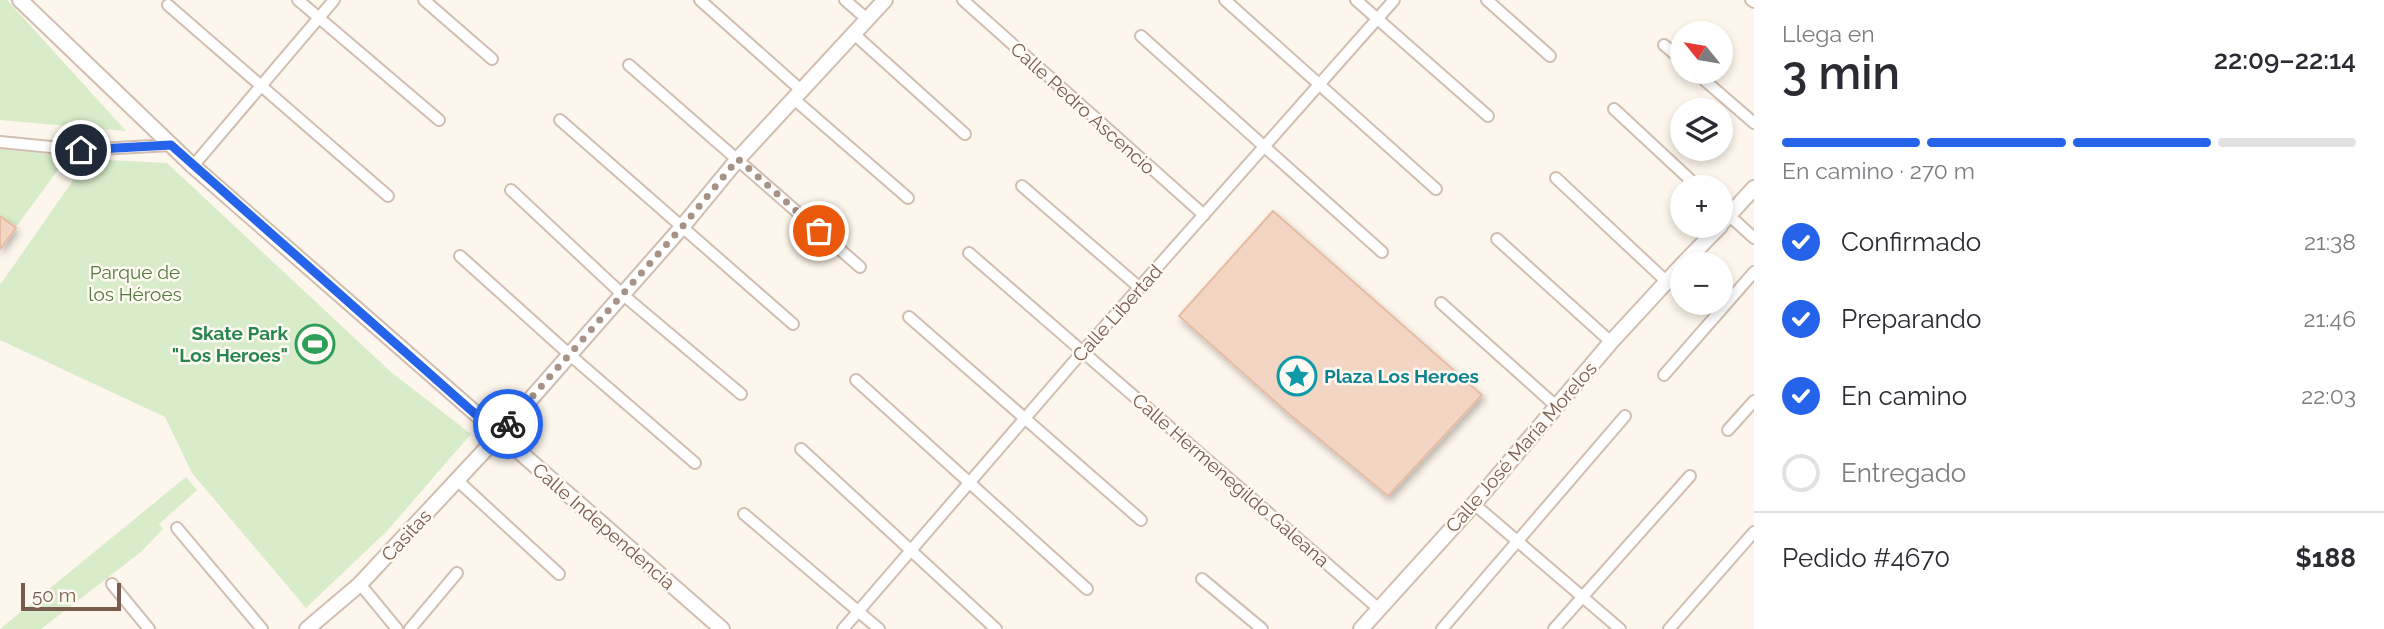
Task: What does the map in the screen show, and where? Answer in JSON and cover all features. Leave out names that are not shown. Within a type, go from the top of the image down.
[{"type":"street","name":"Calle Independencia","points":[[20,0],[193,166],[722,629]]},
{"type":"street","points":[[298,0],[439,120]]},
{"type":"street","points":[[193,166],[334,0]]},
{"type":"street","points":[[424,0],[492,59]]},
{"type":"street","points":[[700,0],[908,198]]},
{"type":"street","points":[[845,0],[868,20]]},
{"type":"street","name":"Casitas","points":[[307,629],[360,584],[499,435],[682,227],[738,159],[885,0]]},
{"type":"street","name":"Calle Pedro Ascencio","points":[[963,0],[1204,215]]},
{"type":"street","points":[[1225,0],[1436,189]]},
{"type":"street","points":[[1356,0],[1488,116]]},
{"type":"street","name":"Calle Libertad","points":[[843,629],[1083,351],[1394,0]]},
{"type":"street","points":[[1487,0],[1550,56]]},
{"type":"street","points":[[168,5],[388,196]]},
{"type":"street","points":[[854,34],[965,134]]},
{"type":"street","points":[[1142,36],[1382,251]]},
{"type":"street","points":[[1664,45],[1670,50]]},
{"type":"street","points":[[629,65],[860,267]]},
{"type":"street","points":[[1709,84],[1754,123]]},
{"type":"street","points":[[1614,109],[1685,175]]},
{"type":"street","points":[[560,120],[793,324]]},
{"type":"street","points":[[0,142],[81,150],[171,145]]},
{"type":"street","points":[[1556,178],[1666,281]]},
{"type":"street","points":[[1022,186],[1140,288]]},
{"type":"street","name":"Calle José María Morelos","points":[[1733,208],[1754,188]]},
{"type":"street","points":[[511,190],[622,294],[741,394]]},
{"type":"street","points":[[1733,225],[1754,238]]},
{"type":"street","name":"Calle José María Morelos","points":[[1693,252],[1705,238]]},
{"type":"street","points":[[1497,239],[1611,342]]},
{"type":"street","name":"Calle Hermenegildo Galeana","points":[[970,253],[1379,609]]},
{"type":"street","points":[[460,256],[695,463]]},
{"type":"street","points":[[1664,375],[1754,272]]},
{"type":"street","name":"Calle José María Morelos","points":[[1362,629],[1670,277]]},
{"type":"street","points":[[1441,303],[1556,406]]},
{"type":"street","points":[[909,317],[1141,520]]},
{"type":"street","points":[[856,380],[1087,589]]},
{"type":"street","points":[[1728,430],[1754,401]]},
{"type":"street","points":[[1442,629],[1625,416]]},
{"type":"street","points":[[801,449],[996,629]]},
{"type":"street","points":[[1554,629],[1690,476]]},
{"type":"street","points":[[457,480],[559,574]]},
{"type":"street","points":[[1474,504],[1620,629]]},
{"type":"street","points":[[744,514],[879,629]]},
{"type":"street","points":[[177,528],[261,629]]},
{"type":"street","points":[[1668,629],[1754,532]]},
{"type":"street","points":[[410,629],[457,573]]},
{"type":"street","points":[[1202,579],[1262,629]]},
{"type":"street","points":[[112,584],[149,629]]},
{"type":"street","points":[[360,584],[397,629]]},
{"type":"green space","points":[[0,0],[7,0],[126,131],[0,120]]},
{"type":"green space","points":[[0,149],[68,156],[0,249]]},
{"type":"green space","name":"Parque de los Héroes","points":[[88,159],[167,163],[391,372],[471,434],[387,531],[306,608],[192,473],[165,417],[0,340],[0,285]]},
{"type":"green space","points":[[186,477],[197,490],[159,524],[163,529],[141,552],[41,629],[0,629]]},
{"type":"building","name":"Plaza Los Heroes","points":[[1273,211],[1482,395],[1388,496],[1289,414],[1179,316]]},
{"type":"building","points":[[0,216],[16,228],[0,249]]},
{"type":"way so far","points":[[508,424],[682,227],[738,159],[819,231]]},
{"type":"place","name":"Skate Park \"Los Heroes\"","points":[[315,344]]},
{"type":"place","name":"Plaza Los Heroes","points":[[1297,376]]},
{"type":"route","points":[[81,150],[171,145],[499,435],[508,424]]}]
